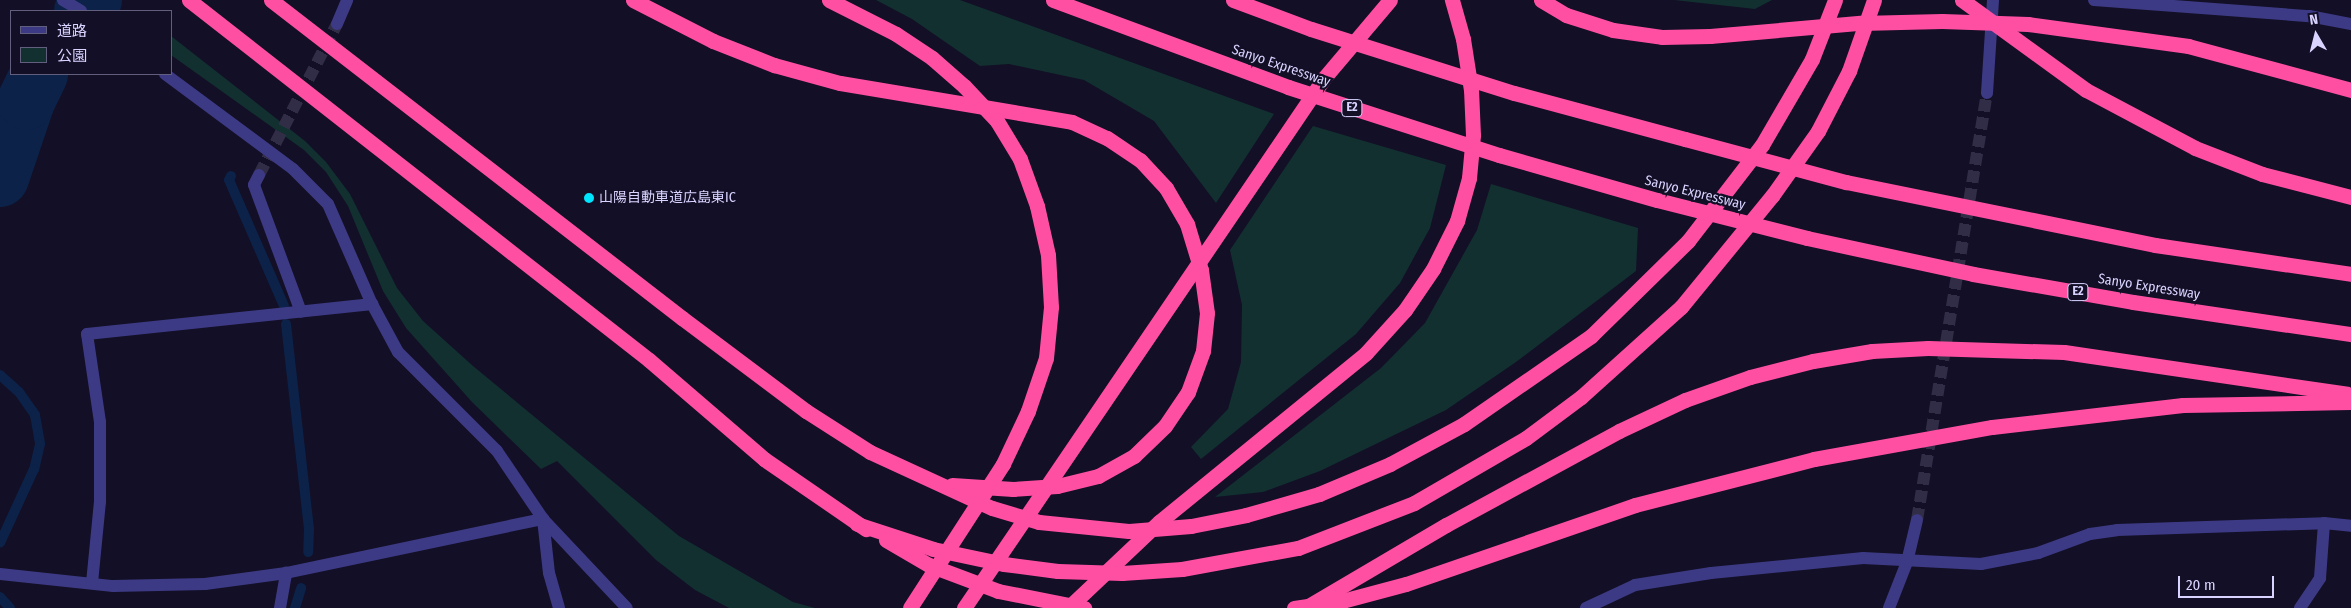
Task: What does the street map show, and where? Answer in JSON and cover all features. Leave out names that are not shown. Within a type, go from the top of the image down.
[{"type":"highway","points":[[189,0],[649,360],[764,459],[857,524],[929,565],[998,591],[1084,608]]},
{"type":"highway","points":[[271,0],[806,411],[870,452],[924,479],[992,508],[1039,522],[1129,531],[1191,526],[1246,515],[1319,494],[1390,464],[1464,424],[1527,383],[1591,336],[1640,291],[1688,241],[1762,145],[1812,60],[1835,0]]},
{"type":"highway","points":[[633,0],[713,41],[793,70],[840,83],[1072,122],[1107,138],[1140,160],[1166,188],[1187,224],[1201,270],[1207,313],[1203,351],[1188,392],[1165,426],[1134,456],[1098,476],[1058,486],[968,488],[924,479]]},
{"type":"highway","points":[[829,0],[896,34],[932,58],[964,86],[997,121],[1020,159],[1037,206],[1048,255],[1051,307],[1046,358],[1028,411],[1012,446],[966,525],[910,608]]},
{"type":"highway","name":"Sanyo Expressway","points":[[1053,0],[1288,87],[1499,155],[1657,200],[1807,238],[1973,274],[2133,302],[2351,334]]},
{"type":"highway","points":[[1233,0],[1311,29],[1514,93],[1846,182],[2155,245],[2351,274]]},
{"type":"highway","points":[[964,608],[1324,78],[1390,0]]},
{"type":"highway","points":[[1068,608],[1159,522],[1366,353],[1405,310],[1434,269],[1457,222],[1469,178],[1473,135],[1468,65],[1452,0]]},
{"type":"highway","points":[[1541,0],[1566,15],[1613,30],[1662,37],[1710,36],[1860,23],[1942,21],[2028,24],[2188,46],[2351,90]]},
{"type":"highway","points":[[857,524],[933,549],[1004,564],[1058,571],[1122,573],[1192,568],[1298,548],[1414,503],[1526,438],[1581,397],[1681,308],[1755,218],[1818,131],[1849,71],[1874,0]]},
{"type":"highway","points":[[1962,0],[2086,90],[2195,148],[2262,174],[2351,196]]},
{"type":"highway","points":[[1305,608],[1446,525],[1619,431],[1694,397],[1750,377],[1813,361],[1872,351],[1928,348],[2064,352],[2351,394]]},
{"type":"highway","points":[[1294,608],[1342,601],[1406,584],[1635,505],[1814,459],[1992,427],[2183,405],[2351,402]]},
{"type":"street","points":[[337,24],[348,0]]},
{"type":"street","points":[[1987,93],[1993,0]]},
{"type":"street","points":[[2094,0],[2309,16],[2351,24]]},
{"type":"street","points":[[66,1],[80,10]]},
{"type":"street","points":[[166,75],[293,169],[328,204],[372,304],[398,352],[497,451],[543,519],[627,608]]},
{"type":"street","points":[[260,175],[254,185],[301,312]]},
{"type":"street","points":[[92,583],[100,502],[100,422],[87,334],[372,304]]},
{"type":"street","points":[[0,574],[92,583],[204,584],[286,573],[543,519]]},
{"type":"street","points":[[543,519],[550,573],[559,608]]},
{"type":"street","points":[[1889,608],[1908,562],[1918,520]]},
{"type":"street","points":[[2300,608],[2320,578],[2324,523]]},
{"type":"street","points":[[1586,608],[1635,585],[1711,573],[1863,558],[1908,562],[1982,564],[2038,553],[2090,534],[2118,530],[2324,523],[2351,526]]},
{"type":"street","points":[[280,608],[286,573]]},
{"type":"green space","points":[[876,0],[960,0],[1274,114],[1216,203],[1154,121],[1084,80],[1009,64],[980,66],[912,19]]},
{"type":"green space","points":[[1674,0],[1772,0],[1755,9]]},
{"type":"green space","points":[[172,37],[305,141],[326,162],[350,194],[397,288],[423,321],[473,366],[679,536],[793,602],[815,608],[729,608],[695,590],[656,560],[557,461],[541,469],[472,402],[406,328],[383,291],[348,206],[326,172],[304,150],[172,56]]},
{"type":"green space","points":[[1313,126],[1446,165],[1430,228],[1400,283],[1356,334],[1201,459],[1191,447],[1228,409],[1241,362],[1242,305],[1230,250]]},
{"type":"green space","points":[[1491,184],[1638,228],[1636,271],[1516,362],[1446,410],[1320,471],[1263,492],[1215,497],[1381,368],[1425,323],[1477,230]]},
{"type":"waterway","points":[[84,10],[93,0]]},
{"type":"waterway","points":[[0,178],[26,101],[39,75]]},
{"type":"waterway","points":[[231,176],[229,180],[284,306]]},
{"type":"waterway","points":[[286,324],[309,529],[308,552]]},
{"type":"waterway","points":[[0,375],[19,392],[35,415],[40,444],[34,469],[0,543]]},
{"type":"waterway","points":[[295,608],[301,588]]},
{"type":"waterway","points":[[0,597],[10,608]]},
{"type":"tunnel","points":[[259,175],[337,24]]},
{"type":"tunnel","points":[[1917,520],[1987,93]]},
{"type":"place","name":"山陽自動車道広島東IC","points":[[589,198]]}]
